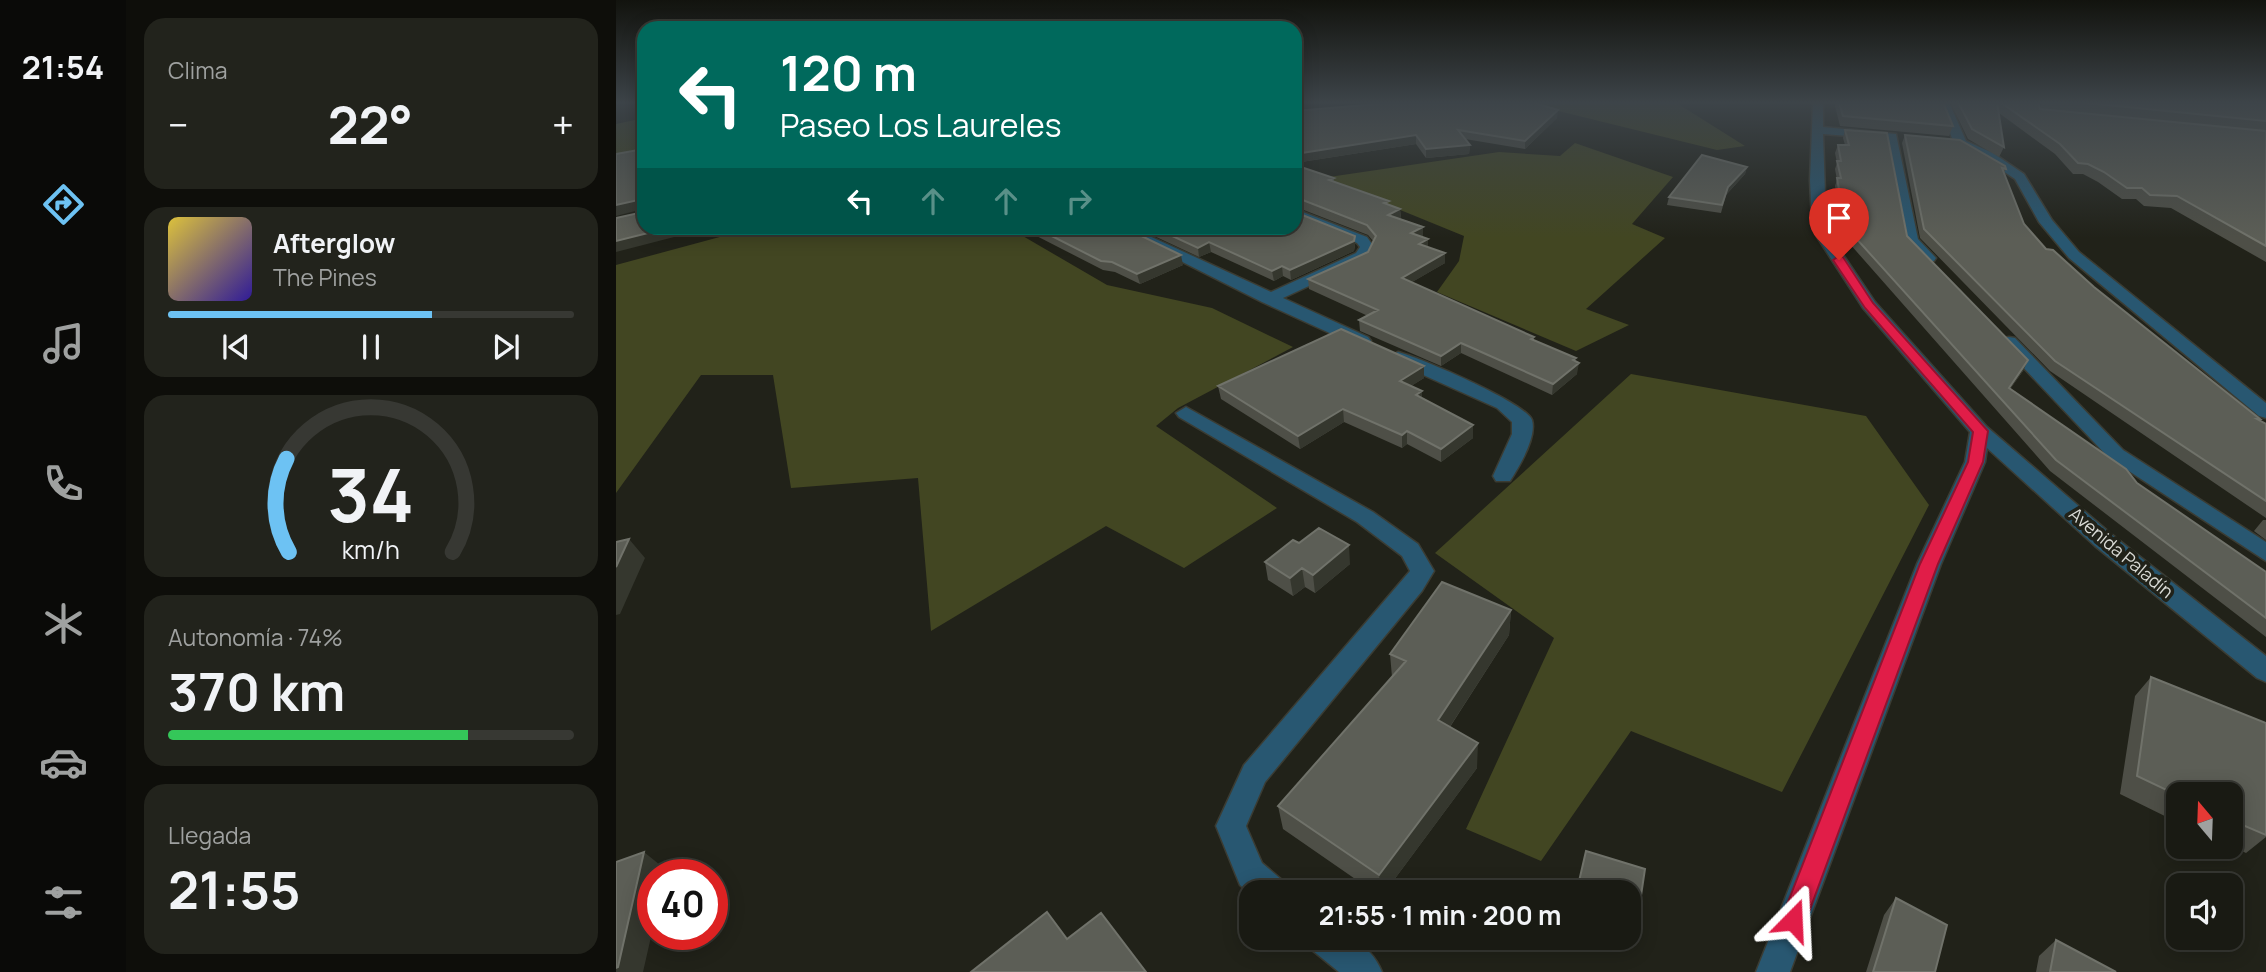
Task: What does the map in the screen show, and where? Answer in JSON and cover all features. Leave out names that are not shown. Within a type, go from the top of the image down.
[{"type":"street","name":"Avenida Paladín","points":[[1818,147],[1816,180],[1819,223],[1824,237],[1869,305],[1980,431],[2103,540],[2266,671]]},
{"type":"street","points":[[1899,147],[1911,240],[1939,269]]},
{"type":"street","points":[[1966,147],[2020,177],[2046,222],[2074,254],[2266,412]]},
{"type":"street","points":[[1268,299],[1362,256],[1367,247],[1362,240],[1302,217]]},
{"type":"street","points":[[1136,235],[1268,299],[1504,404],[1522,420],[1522,435],[1503,476]]},
{"type":"street","points":[[1995,327],[2116,454],[2266,553]]},
{"type":"street","points":[[1186,413],[1365,517],[1410,550],[1422,571],[1254,774],[1231,826],[1251,874],[1258,880]]},
{"type":"street","points":[[1773,972],[1929,564],[1975,462],[1980,431]]},
{"type":"street","points":[[1339,950],[1365,972]]},
{"type":"green space","points":[[616,147],[637,147],[637,157],[616,160]]},
{"type":"green space","points":[[1570,147],[1588,147],[1673,177],[1632,224],[1665,238],[1586,309],[1629,325],[1576,351],[1437,292],[1459,261],[1464,236],[1322,178],[1499,152],[1560,156]]},
{"type":"green space","points":[[1706,147],[1735,147],[1717,150]]},
{"type":"green space","points":[[727,235],[1021,235],[1107,285],[1212,308],[1293,347],[1178,408],[1156,426],[1277,508],[1184,568],[1106,526],[931,631],[918,478],[791,488],[773,375],[701,375],[616,493],[616,265]]},
{"type":"green space","points":[[1631,374],[1866,416],[1929,505],[1782,792],[1631,731],[1541,861],[1466,829],[1554,638],[1435,553]]},
{"type":"building","points":[[1302,147],[1337,147],[1302,153]]},
{"type":"building","points":[[1838,147],[1890,147],[1907,236],[2028,360],[2009,388],[2126,469],[2137,483],[2266,572],[2266,618],[2056,460],[1845,226],[1837,178],[1841,178],[1837,161],[1841,161]]},
{"type":"building","points":[[1907,147],[1973,147],[2005,166],[2006,169],[2002,168],[2024,224],[2046,249],[2053,250],[2094,287],[2266,424],[2266,501],[2055,361],[1924,229]]},
{"type":"building","points":[[2063,147],[2266,147],[2266,246],[2177,196],[2150,195],[2142,188],[2127,188],[2104,172],[2088,164],[2078,163]]},
{"type":"building","points":[[637,150],[637,200],[616,205],[616,154]]},
{"type":"building","points":[[1702,155],[1747,167],[1728,187],[1722,205],[1669,197]]},
{"type":"building","points":[[1302,167],[1389,201],[1384,203],[1400,209],[1388,215],[1423,227],[1411,233],[1428,239],[1419,244],[1445,253],[1402,278],[1534,337],[1531,339],[1576,358],[1573,360],[1579,363],[1553,384],[1461,343],[1441,356],[1359,320],[1378,310],[1308,279],[1368,252],[1376,236],[1367,225],[1302,200]]},
{"type":"building","points":[[637,213],[637,235],[640,235],[616,241],[616,218]]},
{"type":"building","points":[[1302,215],[1355,236],[1354,241],[1290,270],[1282,266],[1272,271],[1209,242],[1198,248],[1170,235],[1302,235]]},
{"type":"building","points":[[1050,235],[1140,235],[1181,255],[1137,274],[1112,262],[1101,261]]},
{"type":"building","points":[[1341,329],[1424,366],[1400,381],[1422,391],[1416,395],[1473,425],[1441,449],[1407,431],[1402,435],[1343,409],[1298,436],[1218,386]]},
{"type":"building","points":[[1319,528],[1349,545],[1313,575],[1302,568],[1290,578],[1265,562],[1293,540],[1299,543]]},
{"type":"building","points":[[629,539],[616,567],[616,542]]},
{"type":"building","points":[[1442,582],[1511,610],[1438,720],[1478,743],[1379,875],[1278,806],[1406,661],[1390,654]]},
{"type":"building","points":[[2151,677],[2266,723],[2266,835],[2244,826],[2244,782],[2166,782],[2166,790],[2137,776]]},
{"type":"building","points":[[1586,851],[1645,869],[1641,896],[1641,880],[1579,880]]},
{"type":"building","points":[[644,852],[642,859],[637,859],[637,883],[616,968],[616,862]]},
{"type":"building","points":[[1896,898],[1947,925],[1935,972],[1873,972]]},
{"type":"building","points":[[1047,912],[1067,939],[1101,913],[1146,972],[971,972]]},
{"type":"building","points":[[2056,940],[2116,972],[2050,972]]},
{"type":"route","points":[[1793,920],[1929,564],[1975,462],[1980,431],[1869,305],[1839,260]]}]
